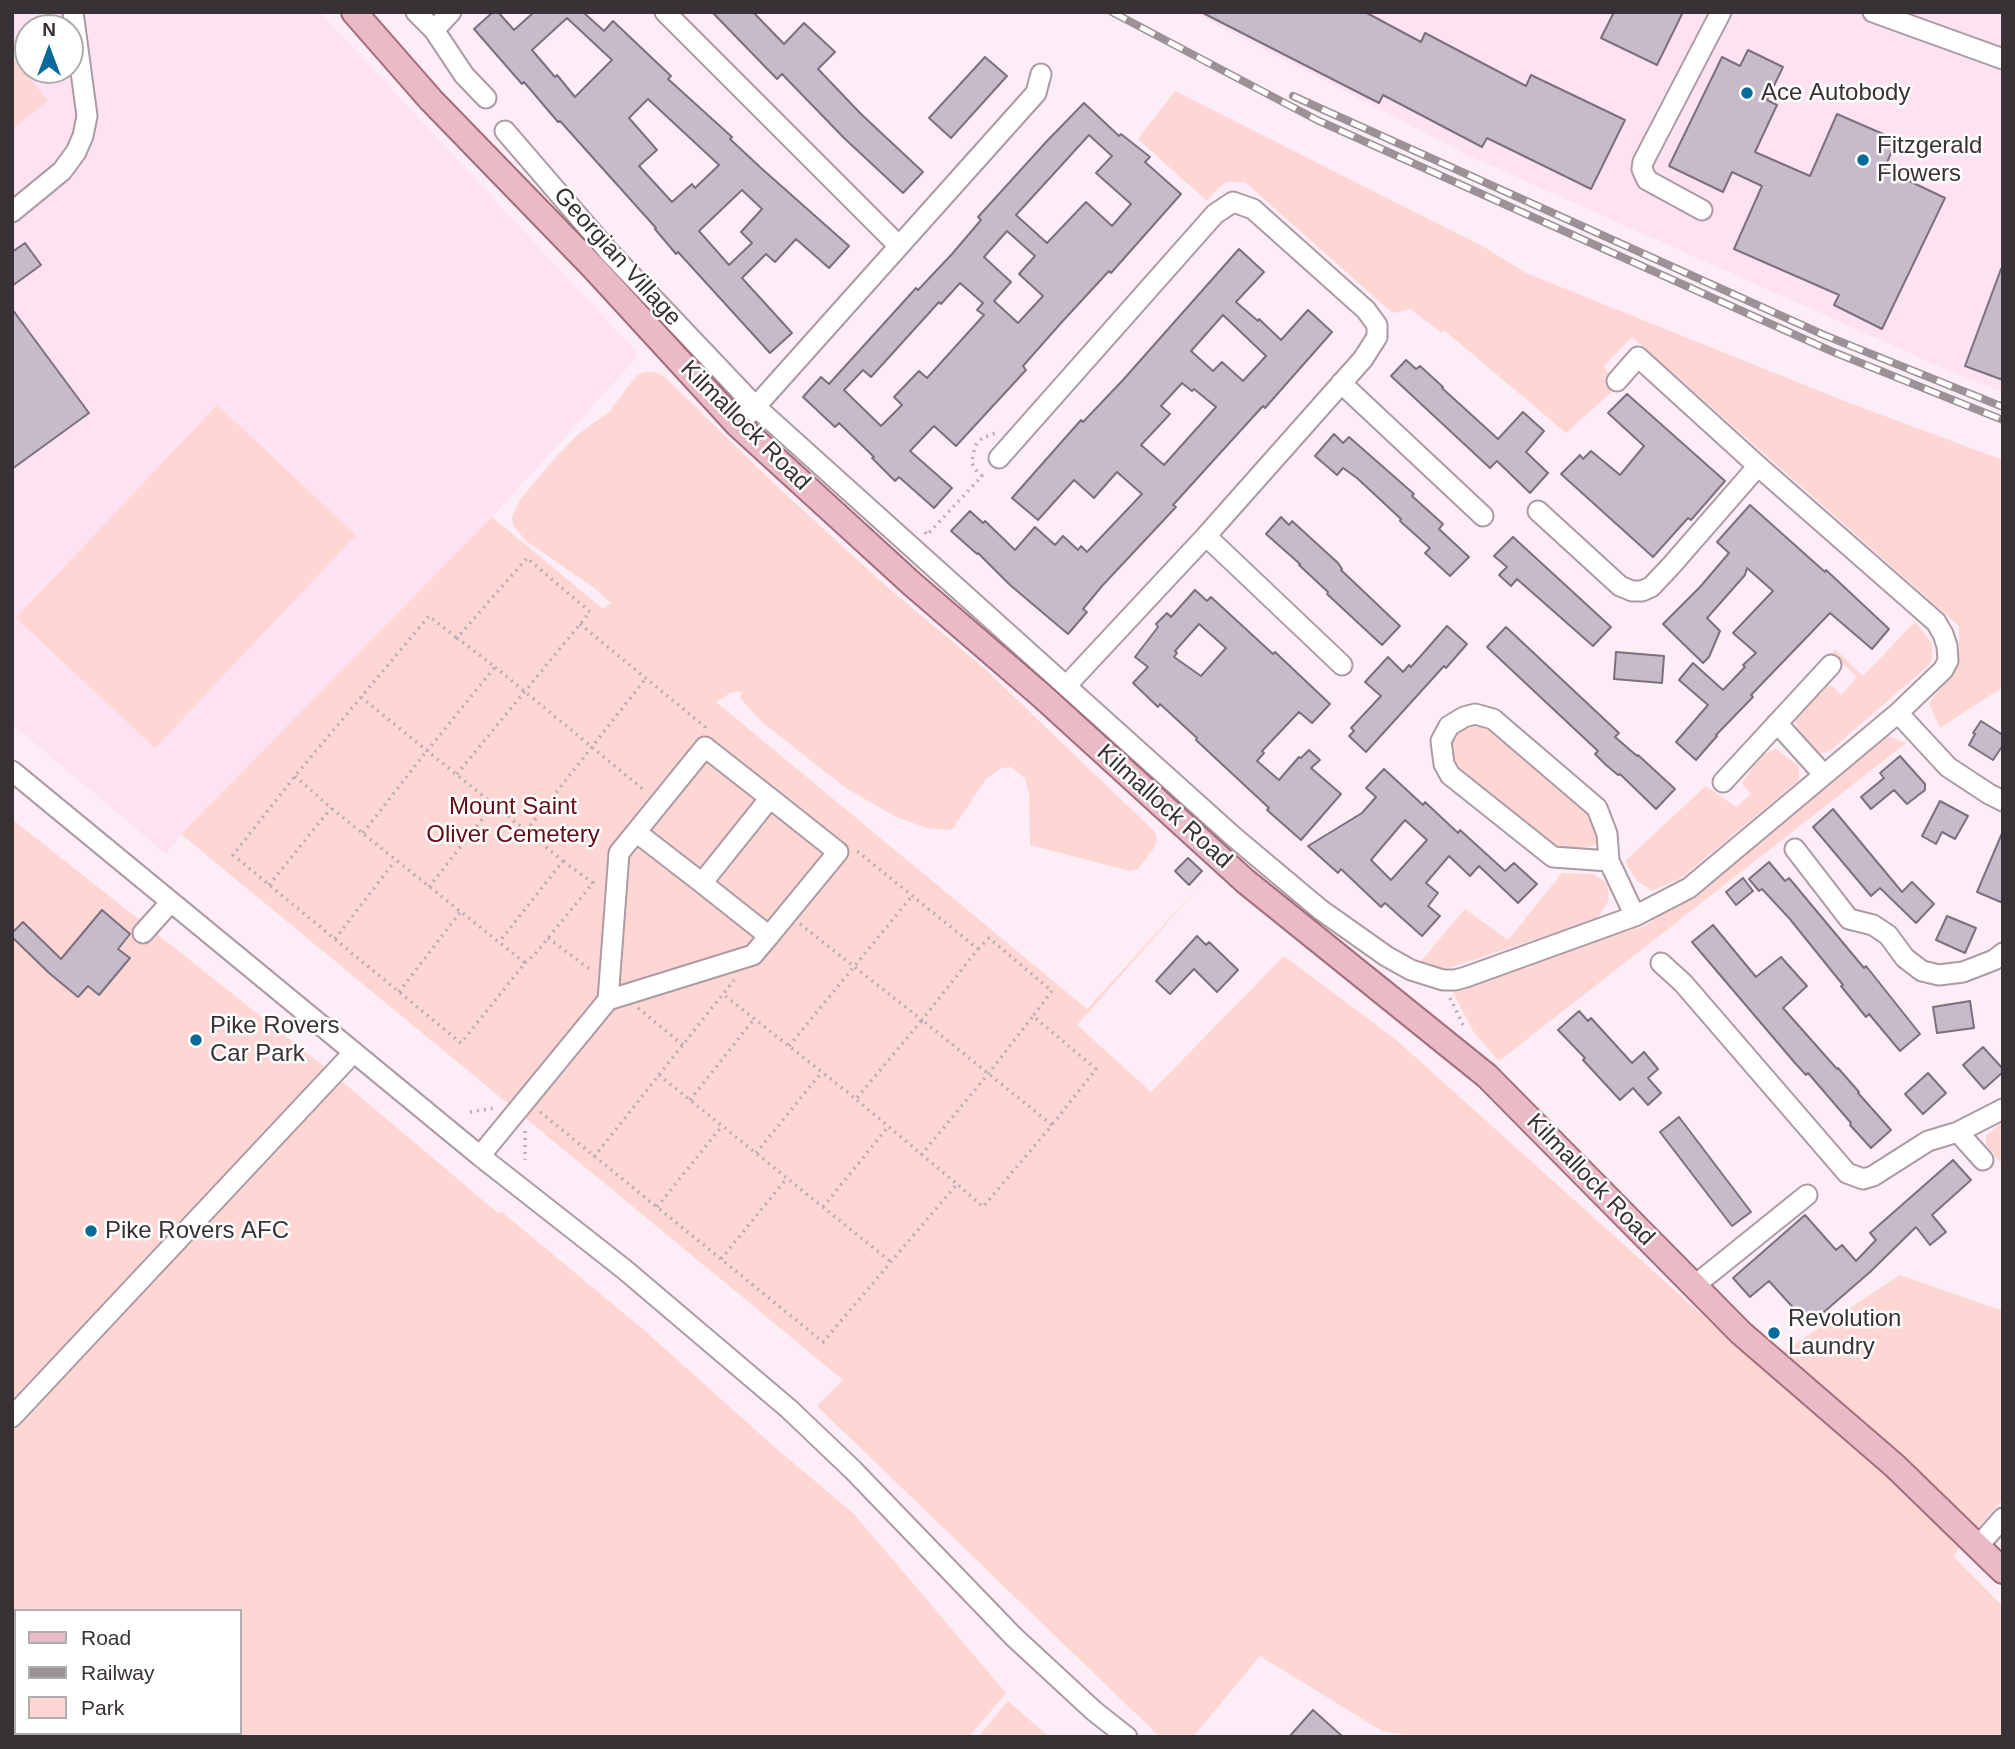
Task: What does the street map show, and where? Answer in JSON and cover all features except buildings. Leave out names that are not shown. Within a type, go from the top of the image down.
[{"type":"main road","name":"Kilmallock Road","points":[[365,16],[431,100],[601,260],[738,425],[1042,696],[1160,788],[1283,913],[1488,1076],[1741,1333],[1895,1466],[2003,1571]]},
{"type":"street","points":[[12,212],[62,171],[76,152],[83,136],[87,116],[73,12]]},
{"type":"street","points":[[416,12],[434,30],[464,75],[486,98]]},
{"type":"street","points":[[434,30],[451,12]]},
{"type":"street","points":[[666,12],[899,246]]},
{"type":"street","points":[[1702,210],[1647,180],[1642,169],[1643,162],[1721,12]]},
{"type":"street","points":[[1874,12],[2003,60]]},
{"type":"street","points":[[738,425],[1036,93],[1041,74]]},
{"type":"street","name":"Georgian Village","points":[[505,131],[601,260],[896,535],[1066,685],[1160,788],[1234,837],[1321,910],[1386,956],[1411,970],[1443,980],[1465,977],[1635,916],[1689,888],[1898,713],[1943,670],[1948,661],[1943,634],[1936,622],[1638,357],[1617,381]]},
{"type":"street","points":[[999,458],[1215,214],[1233,202],[1252,209],[1366,310],[1377,325],[1377,337],[1363,359],[1206,536],[1066,685]]},
{"type":"street","points":[[1341,383],[1483,516]]},
{"type":"street","points":[[1538,511],[1620,586],[1632,591],[1642,591],[1651,587],[1670,567],[1758,466]]},
{"type":"street","points":[[880,554],[896,535]]},
{"type":"street","points":[[1206,536],[1342,665]]},
{"type":"street","points":[[1723,782],[1832,665]]},
{"type":"street","points":[[1898,713],[1948,767],[2003,801]]},
{"type":"street","points":[[1609,861],[1553,857],[1450,775],[1444,764],[1441,741],[1449,726],[1464,717],[1475,715],[1493,719],[1597,808],[1607,834],[1609,861],[1635,916]]},
{"type":"street","points":[[1777,723],[1824,775]]},
{"type":"street","points":[[480,1156],[613,993],[753,955],[838,852],[705,747],[619,853],[613,993]]},
{"type":"street","points":[[12,771],[480,1156],[624,1269],[789,1409],[853,1470],[1014,1637],[1094,1711],[1127,1737]]},
{"type":"street","points":[[702,883],[770,799]]},
{"type":"street","points":[[636,832],[769,936]]},
{"type":"street","points":[[1795,849],[1849,919],[1872,925],[1888,934],[1905,958],[1922,971],[1939,975],[1963,972],[1994,960],[2003,953]]},
{"type":"street","points":[[143,933],[170,903]]},
{"type":"street","points":[[1661,963],[1684,983],[1847,1173],[1863,1180],[1874,1176],[1928,1141],[1958,1132],[2003,1109]]},
{"type":"street","points":[[12,1417],[354,1052]]},
{"type":"street","points":[[1958,1132],[1983,1160]]},
{"type":"street","points":[[1694,1286],[1807,1195]]},
{"type":"street","points":[[1979,1545],[2003,1518]]},
{"type":"path","points":[[457,638],[527,558],[590,612],[457,774]]},
{"type":"path","points":[[361,697],[593,883],[535,954],[525,962],[461,1043],[233,855],[295,776],[361,697],[429,616],[525,691],[660,804]]},
{"type":"path","points":[[580,624],[705,727],[705,747]]},
{"type":"path","points":[[363,833],[495,667]]},
{"type":"path","points":[[526,831],[646,678]]},
{"type":"path","points":[[295,776],[331,808],[525,962]]},
{"type":"path","points":[[429,887],[494,804]]},
{"type":"path","points":[[269,885],[331,808]]},
{"type":"path","points":[[838,852],[846,842],[978,949]]},
{"type":"path","points":[[335,940],[396,860]]},
{"type":"path","points":[[499,942],[563,861]]},
{"type":"path","points":[[789,1046],[912,896]]},
{"type":"path","points":[[399,992],[461,911]]},
{"type":"path","points":[[787,914],[1052,1125]]},
{"type":"path","points":[[548,938],[613,993],[682,1045]]},
{"type":"path","points":[[856,1100],[989,938],[1052,992],[921,1155]]},
{"type":"path","points":[[594,1157],[753,955]]},
{"type":"path","points":[[723,994],[822,1072],[983,1207],[1096,1069],[1033,1016]]},
{"type":"path","points":[[690,1100],[754,1018]]},
{"type":"path","points":[[756,1153],[822,1072]]},
{"type":"path","points":[[659,1075],[891,1262]]},
{"type":"path","points":[[525,1100],[823,1342],[957,1184]]},
{"type":"path","points":[[657,1208],[722,1126]]},
{"type":"path","points":[[823,1207],[888,1127]]},
{"type":"path","points":[[721,1259],[787,1178]]},
{"type":"shaded area","points":[[12,12],[320,12],[639,355],[492,517],[181,834],[166,854],[12,724]]},
{"type":"shaded area","points":[[1192,12],[2003,12],[2003,392],[1963,377],[1472,157]]},
{"type":"green space","points":[[12,56],[14,84],[34,84],[48,101],[12,129]]},
{"type":"green space","points":[[1175,91],[1484,247],[1526,273],[1847,402],[2003,460],[2003,687],[1940,728],[1929,704],[1959,663],[1959,626],[1632,337],[1604,366],[1616,388],[1566,433],[1444,330],[1442,333],[1410,309],[1395,313],[1389,310],[1245,182],[1227,182],[1207,201],[1138,139]]},
{"type":"green space","name":"Mount Saint Oliver Cemetery","points":[[644,372],[654,372],[665,377],[770,480],[886,586],[985,669],[1155,832],[1157,840],[1138,869],[1130,871],[1030,845],[1029,794],[1025,778],[1011,767],[1002,768],[986,779],[952,830],[927,828],[896,817],[846,788],[763,723],[740,698],[743,691],[730,693],[716,702],[1087,1009],[1213,871],[1077,1025],[1151,1092],[1284,956],[1394,1038],[1760,1367],[1900,1275],[2003,1311],[2003,1499],[1953,1556],[2003,1607],[2003,1737],[1418,1737],[1382,1731],[1260,1656],[1193,1737],[1160,1737],[817,1406],[843,1380],[181,834],[492,517],[603,609],[611,603],[593,587],[526,541],[513,525],[512,517],[519,501],[553,460],[578,434],[609,412],[636,376]]},
{"type":"green space","points":[[217,405],[356,535],[155,748],[16,618]]},
{"type":"green space","points":[[1915,622],[1932,644],[1932,658],[1928,666],[1830,751],[1820,754],[1804,738],[1794,720],[1824,686],[1833,687],[1841,695],[1857,677],[1832,653],[1835,649],[1863,676]]},
{"type":"green space","points":[[1485,724],[1594,816],[1598,834],[1595,845],[1572,852],[1554,850],[1451,760],[1451,745],[1463,726]]},
{"type":"green space","points":[[1888,736],[1906,743],[1499,1061],[1473,1031],[1452,990],[1647,925]]},
{"type":"green space","points":[[1776,749],[1799,766],[1799,780],[1681,878],[1652,891],[1636,880],[1625,861],[1706,786],[1736,807],[1751,794],[1742,783],[1761,755]]},
{"type":"green space","points":[[12,819],[326,1068],[498,1213],[502,1212],[645,1331],[854,1514],[1006,1693],[969,1737],[12,1737]]},
{"type":"green space","points":[[1562,873],[1594,874],[1607,883],[1609,900],[1597,919],[1446,969],[1421,961],[1465,909],[1508,940]]},
{"type":"green space","points":[[2003,1122],[2003,1160],[2000,1162],[1986,1145],[1986,1135]]},
{"type":"green space","points":[[1008,1701],[1049,1737],[978,1737]]},
{"type":"railway","points":[[1112,12],[1317,120],[1831,351],[2003,420]]},
{"type":"railway","points":[[1293,96],[1824,335],[2003,407]]},
{"type":"place","name":"Ace Autobody","points":[[1747,93]]},
{"type":"place","name":"Fitzgerald Flowers","points":[[1863,160]]},
{"type":"place","name":"Pike Rovers Car Park","points":[[196,1040]]},
{"type":"place","name":"Pike Rovers AFC","points":[[91,1231]]},
{"type":"place","name":"Revolution Laundry","points":[[1774,1333]]}]
